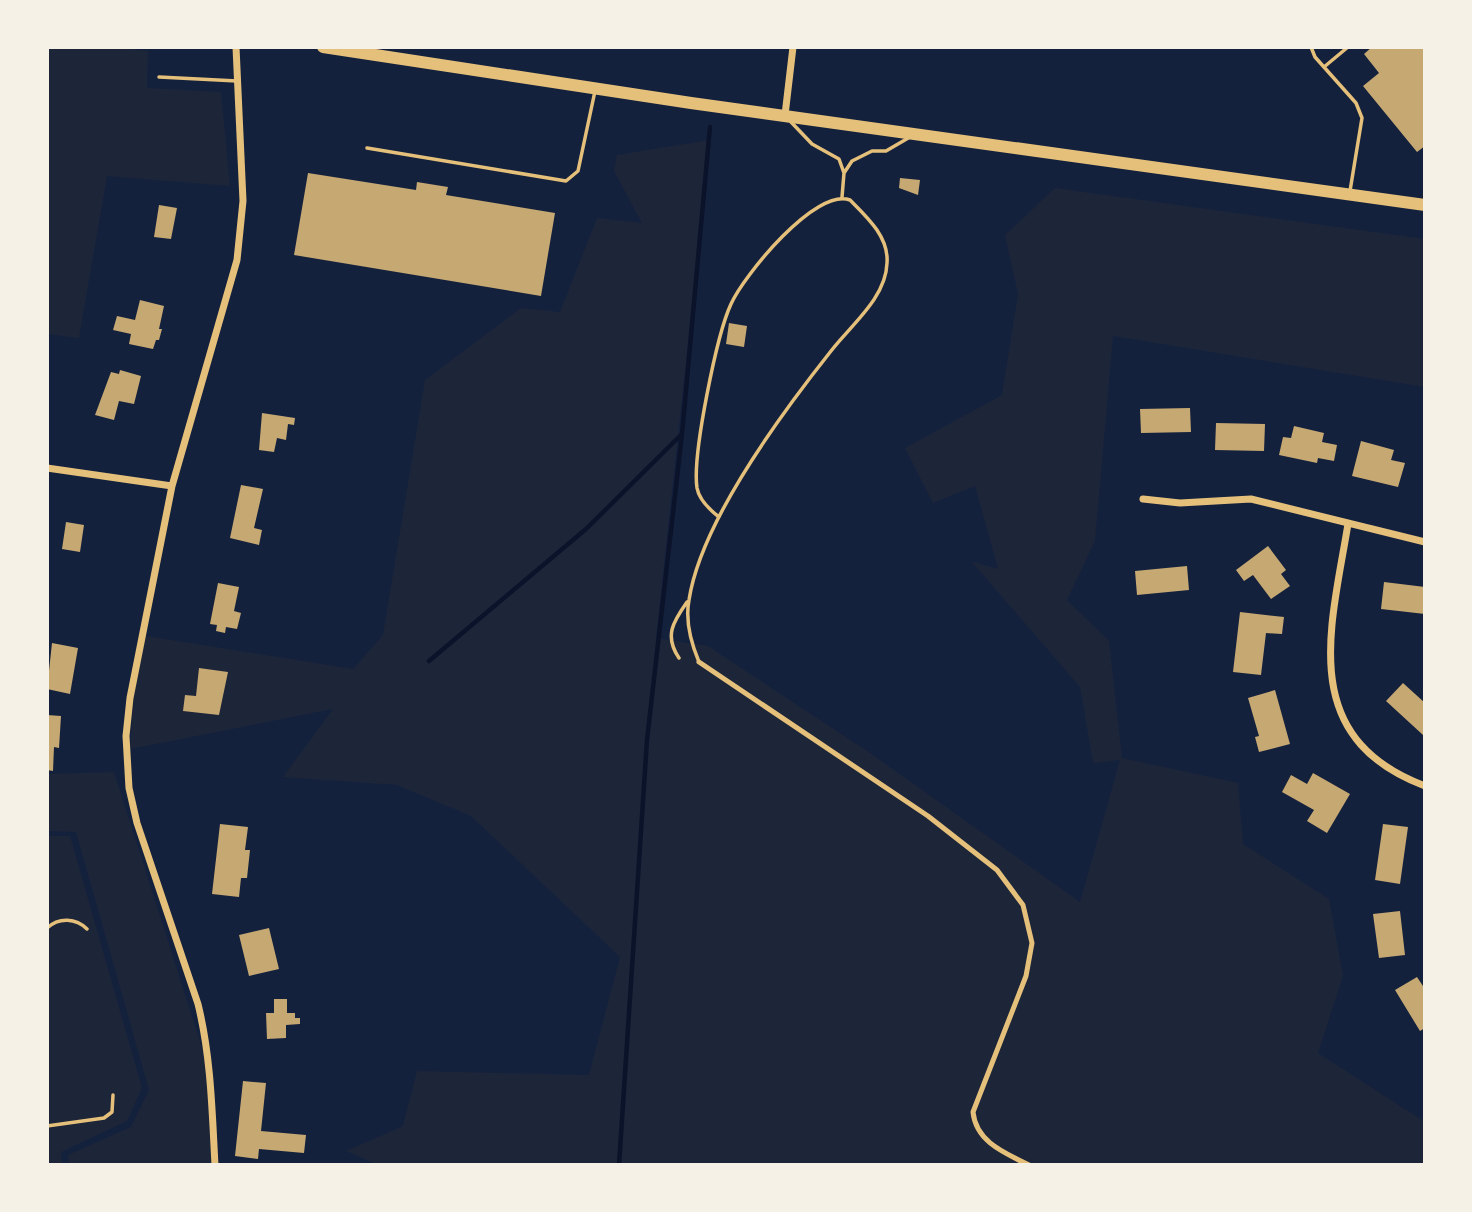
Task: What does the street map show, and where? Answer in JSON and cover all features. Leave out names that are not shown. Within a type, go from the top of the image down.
[{"type":"main road","points":[[323,47],[596,89],[1425,205]]},
{"type":"street","points":[[215,1165],[211,1080],[205,1035],[198,1004],[138,823],[126,764],[130,698],[172,486],[237,260],[243,201],[236,47]]},
{"type":"street","points":[[785,116],[793,47]]},
{"type":"street","points":[[47,468],[172,486]]},
{"type":"street","points":[[1143,499],[1180,503],[1251,499],[1425,542]]},
{"type":"street","points":[[1348,524],[1328,645],[1332,690],[1349,728],[1362,744],[1403,776],[1425,786]]},
{"type":"street","points":[[699,662],[727,684],[798,727],[928,816],[997,870],[1023,905],[1032,943],[1026,976],[973,1112],[974,1121],[987,1141],[1030,1165]]},
{"type":"lane","points":[[1311,47],[1324,67],[1356,103],[1362,118],[1350,194]]},
{"type":"lane","points":[[1324,67],[1348,47]]},
{"type":"lane","points":[[159,77],[237,81]]},
{"type":"lane","points":[[367,148],[566,181],[578,171],[596,89]]},
{"type":"lane","points":[[785,116],[812,144],[839,159],[845,173]]},
{"type":"lane","points":[[842,197],[845,173],[852,161],[872,151],[886,151],[916,133]]},
{"type":"lane","points":[[679,658],[670,640],[670,630],[688,600],[719,517],[763,445],[829,354],[876,297],[888,264],[884,242],[859,209],[842,197]]},
{"type":"lane","points":[[719,517],[708,509],[697,489],[697,477],[698,453],[725,318],[738,289],[767,254],[810,212],[842,197]]},
{"type":"lane","points":[[688,600],[689,630],[699,662]]},
{"type":"lane","points":[[47,928],[53,923],[66,920],[81,923],[87,929]]},
{"type":"lane","points":[[47,1126],[104,1118],[112,1112],[113,1095]]},
{"type":"shaded area","points":[[47,47],[113,47],[148,51],[147,88],[221,92],[230,186],[107,176],[79,338],[47,334]]},
{"type":"shaded area","points":[[710,140],[656,638],[708,646],[870,753],[1080,902],[1120,760],[1093,763],[1080,687],[971,561],[998,569],[975,486],[933,503],[905,448],[1002,395],[1018,294],[1005,235],[1055,188],[1425,239],[1425,387],[1113,336],[1095,541],[1067,600],[1109,641],[1122,758],[1238,783],[1243,844],[1329,899],[1343,976],[1318,1053],[1425,1122],[1425,1165],[379,1165],[346,1151],[403,1126],[417,1071],[589,1075],[620,957],[471,816],[397,785],[283,777],[333,709],[130,749],[134,691],[146,636],[353,669],[383,635],[425,380],[521,308],[560,312],[597,218],[642,223],[614,171],[617,155]]},
{"type":"shaded area","points":[[114,772],[213,1082],[216,1165],[69,1165],[68,1155],[131,1127],[149,1090],[76,832],[47,831],[47,774]]},
{"type":"shaded area","points":[[47,836],[70,836],[142,1088],[127,1121],[61,1152],[62,1165],[47,1165]]},
{"type":"building","points":[[1372,47],[1425,47],[1425,146],[1417,152],[1363,86],[1379,73],[1364,54]]},
{"type":"building","points":[[308,173],[416,190],[417,182],[448,187],[446,195],[555,213],[541,296],[294,255]]},
{"type":"building","points":[[900,178],[920,180],[918,195],[899,188]]},
{"type":"building","points":[[159,205],[177,208],[171,239],[154,237]]},
{"type":"building","points":[[140,300],[164,306],[159,329],[162,329],[153,349],[129,344],[131,334],[113,330],[117,316],[135,320]]},
{"type":"building","points":[[729,323],[747,326],[744,347],[726,344]]},
{"type":"building","points":[[120,370],[141,376],[134,404],[119,401],[114,420],[95,415],[111,372],[119,374]]},
{"type":"building","points":[[1190,408],[1191,432],[1141,433],[1140,409]]},
{"type":"building","points":[[262,413],[295,418],[294,425],[288,424],[286,440],[277,438],[274,452],[259,450]]},
{"type":"building","points":[[1216,423],[1265,424],[1264,451],[1215,450]]},
{"type":"building","points":[[1294,426],[1324,433],[1322,442],[1337,445],[1334,461],[1318,458],[1317,463],[1279,455],[1283,437],[1291,438]]},
{"type":"building","points":[[1361,441],[1394,450],[1391,460],[1405,463],[1398,487],[1352,476]]},
{"type":"building","points":[[241,485],[263,489],[254,528],[262,530],[259,545],[230,538]]},
{"type":"building","points":[[66,522],[84,525],[80,552],[62,549]]},
{"type":"building","points":[[1268,546],[1286,570],[1281,574],[1290,586],[1271,599],[1253,575],[1244,581],[1236,570]]},
{"type":"building","points":[[1187,566],[1189,590],[1137,595],[1135,571]]},
{"type":"building","points":[[1384,582],[1425,587],[1425,614],[1381,609]]},
{"type":"building","points":[[218,583],[239,587],[234,611],[241,613],[237,629],[226,627],[225,633],[216,631],[217,625],[210,624]]},
{"type":"building","points":[[1240,612],[1284,617],[1282,634],[1266,633],[1261,675],[1233,672]]},
{"type":"building","points":[[52,643],[78,648],[70,694],[47,689]]},
{"type":"building","points":[[199,668],[228,672],[219,715],[183,711],[185,695],[196,696]]},
{"type":"building","points":[[1403,683],[1425,703],[1423,735],[1386,701]]},
{"type":"building","points":[[1275,690],[1290,744],[1259,752],[1255,737],[1259,736],[1248,698]]},
{"type":"building","points":[[47,715],[61,716],[59,748],[54,747],[53,771],[47,770]]},
{"type":"building","points":[[1313,773],[1350,794],[1327,833],[1307,821],[1314,810],[1282,792],[1291,775],[1307,784]]},
{"type":"building","points":[[220,824],[248,827],[245,850],[250,850],[247,878],[241,878],[239,897],[212,894]]},
{"type":"building","points":[[1383,824],[1408,827],[1400,884],[1375,880]]},
{"type":"building","points":[[1400,911],[1405,955],[1379,958],[1373,914]]},
{"type":"building","points":[[269,928],[279,969],[249,976],[239,935]]},
{"type":"building","points":[[1417,977],[1425,989],[1425,1028],[1420,1031],[1395,990]]},
{"type":"building","points":[[274,999],[287,999],[287,1013],[295,1013],[295,1018],[300,1018],[300,1024],[286,1025],[286,1038],[267,1039],[266,1013],[274,1013]]},
{"type":"building","points":[[243,1081],[266,1083],[261,1131],[306,1135],[304,1153],[259,1149],[258,1159],[235,1156]]},
{"type":"waterway","points":[[619,1165],[647,740],[682,434],[710,127]]},
{"type":"waterway","points":[[429,661],[586,529],[681,435]]}]
